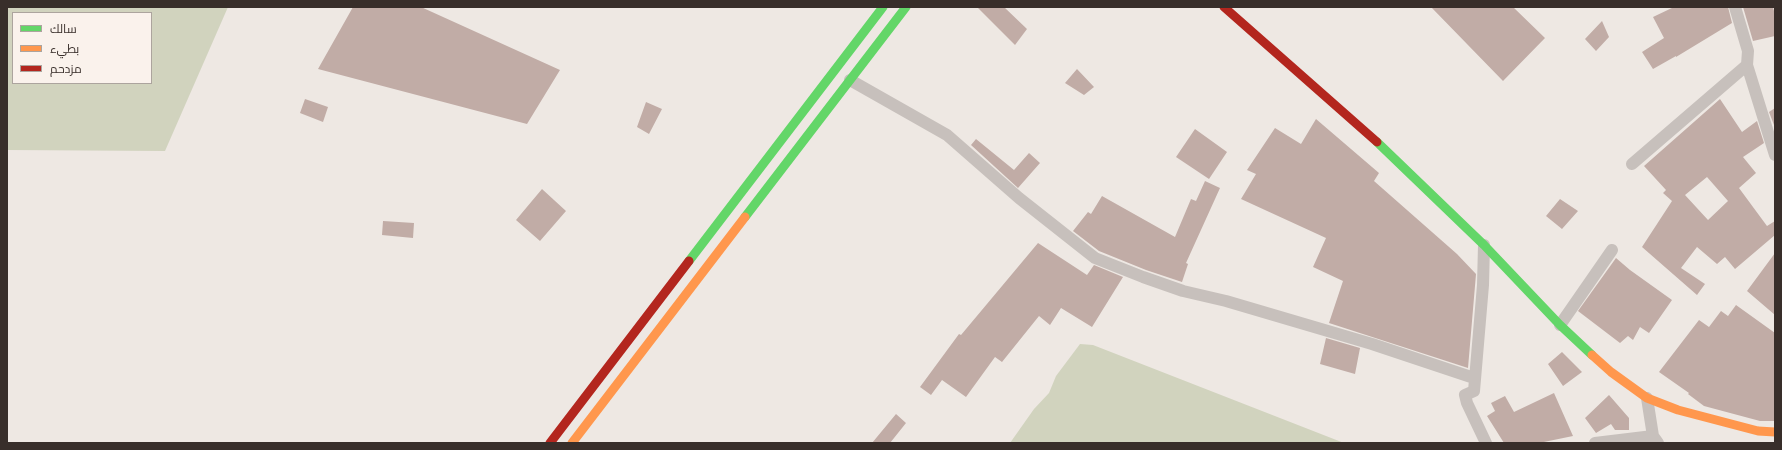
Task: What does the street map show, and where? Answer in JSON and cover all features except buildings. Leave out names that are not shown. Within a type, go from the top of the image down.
[{"type":"main road","points":[[550,443],[882,7]]},
{"type":"main road","points":[[572,443],[906,7]]},
{"type":"main road","points":[[1224,7],[1367,133],[1484,245],[1560,325],[1611,372],[1647,398],[1678,410],[1758,431],[1775,432]]},
{"type":"street","points":[[1735,7],[1748,51],[1747,65],[1775,155]]},
{"type":"street","points":[[1632,164],[1747,65]]},
{"type":"street","points":[[850,80],[947,135],[1019,198],[1095,258],[1142,277],[1183,291],[1226,301],[1365,342],[1474,378]]},
{"type":"street","points":[[1484,245],[1483,285],[1474,391],[1466,395],[1467,403],[1486,443]]},
{"type":"street","points":[[1560,325],[1612,250]]},
{"type":"street","points":[[1595,443],[1656,440],[1647,398]]},
{"type":"green space","points":[[7,7],[228,7],[165,151],[7,150]]},
{"type":"green space","points":[[1080,344],[1093,345],[1344,443],[1010,443],[1034,409],[1049,393],[1056,376]]},
{"type":"traffic: fast","points":[[689,261],[883,7]]},
{"type":"traffic: fast","points":[[745,217],[906,7]]},
{"type":"traffic: fast","points":[[1377,142],[1484,245],[1560,325],[1592,355]]},
{"type":"traffic: slow","points":[[572,443],[745,217]]},
{"type":"traffic: slow","points":[[1592,355],[1611,372],[1647,398],[1678,410],[1758,431],[1775,432]]},
{"type":"traffic: jam","points":[[1224,7],[1377,142]]},
{"type":"traffic: jam","points":[[550,443],[689,261]]}]
